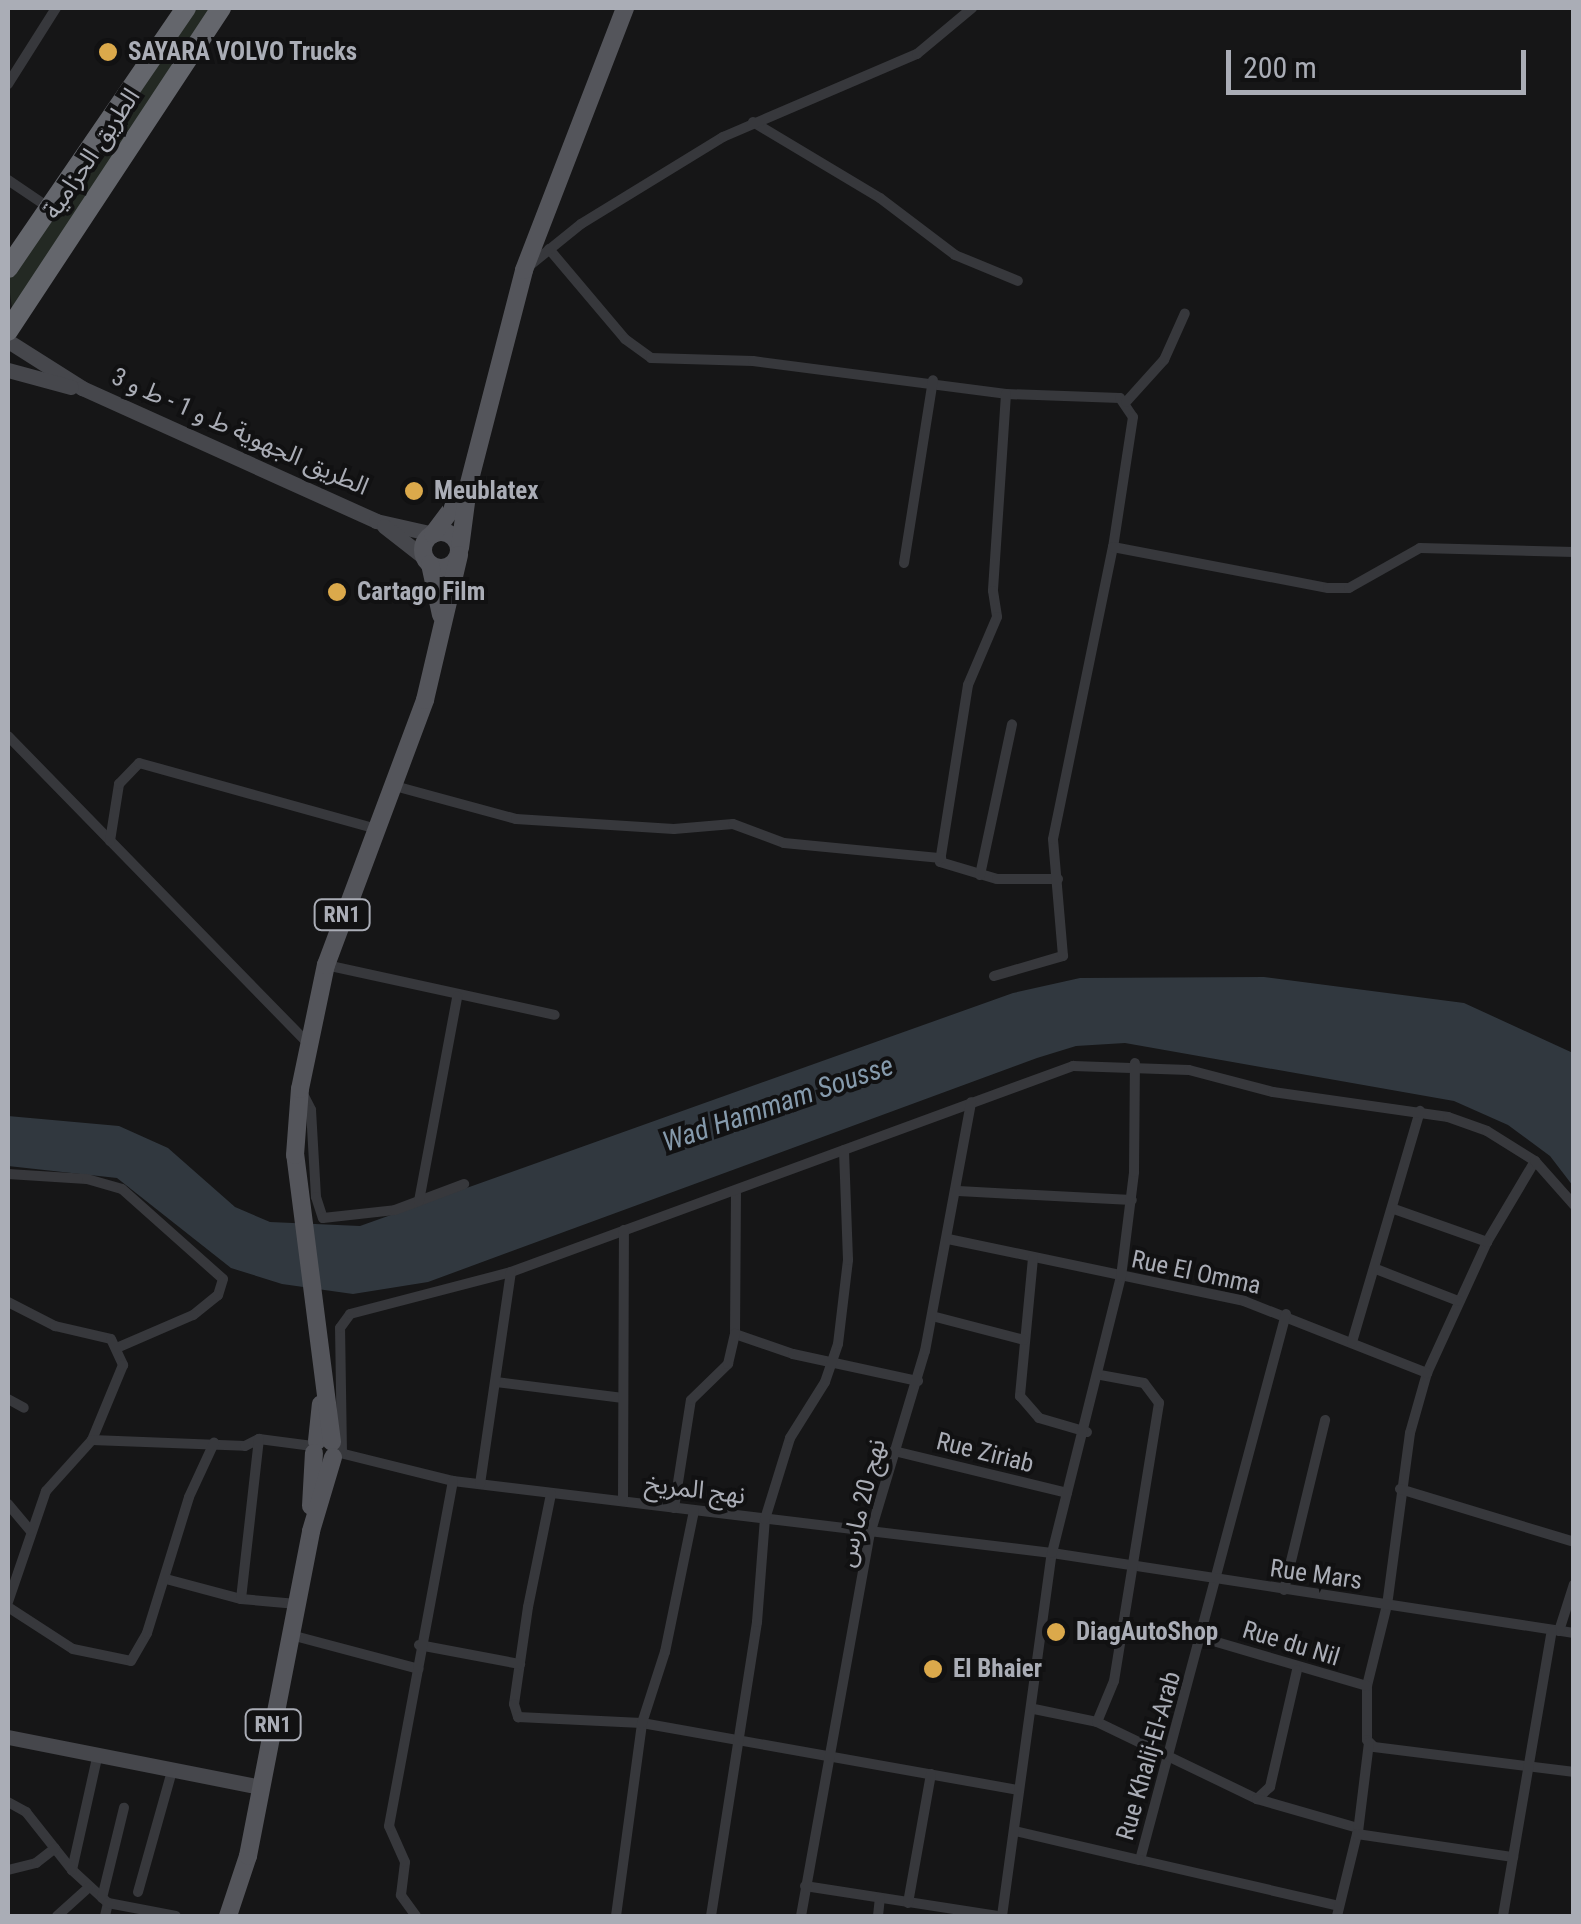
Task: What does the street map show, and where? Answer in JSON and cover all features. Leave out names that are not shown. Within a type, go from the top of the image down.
[{"type":"highway","name":"الطريق الحزامية","points":[[8,268],[183,8]]},
{"type":"highway","name":"الطريق الحزامية","points":[[8,330],[221,8]]},
{"type":"main road","name":"RN1","points":[[228,1916],[261,1787],[327,1449],[326,1379],[295,1155],[308,1043],[326,965],[390,784],[425,700],[459,551],[468,487],[524,270],[624,8]]},
{"type":"main road","name":"الطريق الجهوية ط و 1 - ط و 3","points":[[8,341],[82,388],[376,520],[433,534]]},
{"type":"main road","name":"الطريق الجهوية ط و 1 - ط و 3","points":[[8,370],[82,388]]},
{"type":"main road","name":"RN1","points":[[442,626],[424,547],[468,487]]},
{"type":"main road","name":"الطريق الجهوية ط و 1 - ط و 3","points":[[376,520],[428,561]]},
{"type":"main road","points":[[428,561],[444,568],[459,551],[453,536],[433,534]]},
{"type":"main road","points":[[8,1736],[97,1758],[261,1787]]},
{"type":"street","points":[[8,84],[56,8]]},
{"type":"street","points":[[524,270],[630,192],[754,122],[917,54],[972,8]]},
{"type":"street","points":[[754,122],[840,172],[955,255],[1018,281]]},
{"type":"street","points":[[8,180],[51,209]]},
{"type":"street","points":[[550,249],[625,339],[651,358],[933,380],[1006,394],[1126,402]]},
{"type":"street","points":[[1126,402],[1164,360],[1186,313]]},
{"type":"street","points":[[904,562],[933,380]]},
{"type":"street","points":[[1006,394],[993,591],[997,617],[968,685],[940,858],[944,867],[980,875],[1058,879]]},
{"type":"street","points":[[994,976],[1062,956],[1053,839],[1064,764],[1113,547],[1132,418],[1126,402]]},
{"type":"street","points":[[1113,547],[1328,588],[1349,588],[1420,548],[1573,554]]},
{"type":"street","points":[[980,875],[1012,724]]},
{"type":"street","points":[[8,736],[308,1043]]},
{"type":"street","points":[[110,841],[119,784],[139,763],[374,828]]},
{"type":"street","points":[[390,784],[516,818],[674,828],[733,824],[784,843],[940,858]]},
{"type":"street","points":[[326,965],[556,1015]]},
{"type":"street","points":[[419,1201],[458,996]]},
{"type":"street","points":[[805,1886],[1000,1916],[1034,1708],[1052,1553],[1088,1432],[1121,1277],[1132,1200],[1135,1063]]},
{"type":"street","points":[[327,1449],[343,1320],[511,1272],[1073,1066],[1135,1063],[1420,1111],[1487,1131],[1535,1162],[1574,1205]]},
{"type":"street","points":[[300,1089],[311,1108],[316,1197],[323,1218],[358,1217],[464,1184]]},
{"type":"street","name":"نهج 20 مارس","points":[[801,1916],[827,1754],[852,1659],[870,1534],[918,1380],[958,1191],[971,1102]]},
{"type":"street","points":[[1352,1342],[1420,1111]]},
{"type":"street","points":[[711,1916],[757,1622],[765,1519],[790,1438],[832,1364],[848,1260],[844,1150]]},
{"type":"street","points":[[1338,1911],[1358,1831],[1369,1743],[1367,1686],[1387,1606],[1400,1490],[1427,1373],[1488,1242],[1535,1162]]},
{"type":"street","points":[[8,1174],[122,1188],[218,1272],[221,1291],[210,1303],[119,1346],[8,1302]]},
{"type":"street","points":[[674,1508],[690,1400],[728,1364],[735,1334],[736,1191]]},
{"type":"street","points":[[958,1191],[1132,1200]]},
{"type":"street","points":[[1394,1209],[1488,1242]]},
{"type":"street","points":[[623,1501],[624,1230]]},
{"type":"street","name":"Rue El Omma","points":[[948,1239],[1121,1277],[1204,1290],[1286,1314],[1427,1373]]},
{"type":"street","points":[[1034,1258],[1020,1384],[1026,1410],[1088,1432]]},
{"type":"street","points":[[1376,1269],[1458,1301]]},
{"type":"street","points":[[480,1484],[511,1272]]},
{"type":"street","name":"Rue Khalij-El-Arab","points":[[1286,1314],[1212,1580],[1203,1638],[1172,1760],[1140,1860],[1338,1911]]},
{"type":"street","points":[[932,1316],[1024,1340]]},
{"type":"street","points":[[735,1334],[832,1364],[918,1380]]},
{"type":"street","points":[[119,1346],[121,1375],[92,1440],[46,1491],[8,1604],[73,1650],[131,1660],[166,1579],[189,1497],[214,1443]]},
{"type":"street","points":[[1098,1722],[1114,1681],[1158,1395],[1144,1382],[1100,1375]]},
{"type":"street","points":[[496,1382],[623,1398]]},
{"type":"street","points":[[8,1398],[24,1408]]},
{"type":"street","points":[[1284,1590],[1325,1420]]},
{"type":"street","points":[[240,1599],[259,1439]]},
{"type":"street","name":"نهج المريخ","points":[[92,1440],[244,1446],[259,1439],[327,1449],[454,1481],[1052,1553]]},
{"type":"street","name":"Rue Ziriab","points":[[894,1451],[1067,1493]]},
{"type":"street","points":[[416,1916],[401,1895],[405,1862],[389,1826],[419,1669],[420,1645],[454,1481]]},
{"type":"street","points":[[1400,1490],[1574,1542]]},
{"type":"street","points":[[551,1494],[514,1704],[523,1719],[642,1723],[1018,1790]]},
{"type":"street","points":[[8,1504],[30,1530]]},
{"type":"street","points":[[616,1916],[642,1723],[665,1652],[694,1511]]},
{"type":"street","name":"Rue Mars","points":[[1052,1553],[1574,1634]]},
{"type":"street","points":[[166,1579],[240,1599],[297,1604]]},
{"type":"street","points":[[1503,1916],[1555,1630],[1574,1584]]},
{"type":"street","points":[[291,1635],[419,1669]]},
{"type":"street","name":"Rue du Nil","points":[[1203,1638],[1297,1670],[1367,1686]]},
{"type":"street","points":[[420,1645],[520,1664]]},
{"type":"street","points":[[1257,1799],[1270,1786],[1297,1670]]},
{"type":"street","points":[[1034,1708],[1098,1722],[1257,1799],[1358,1831],[1513,1857]]},
{"type":"street","points":[[1369,1743],[1574,1772]]},
{"type":"street","points":[[72,1870],[97,1758]]},
{"type":"street","points":[[138,1892],[172,1771]]},
{"type":"street","points":[[908,1903],[931,1774]]},
{"type":"street","points":[[8,1802],[26,1812],[72,1870],[105,1901],[176,1916]]},
{"type":"street","points":[[105,1916],[124,1808]]},
{"type":"street","points":[[1016,1830],[1140,1860]]},
{"type":"street","points":[[8,1870],[36,1864],[54,1848]]},
{"type":"street","points":[[57,1916],[88,1888]]},
{"type":"street","points":[[878,1916],[880,1898]]},
{"type":"shaded area","points":[[192,8],[214,8],[13,316],[8,278]]},
{"type":"water","name":"Wad Hammam Sousse","points":[[1264,977],[1464,1003],[1573,1053],[1573,1186],[1550,1156],[1508,1125],[1454,1101],[1125,1043],[1076,1046],[1037,1058],[428,1282],[353,1294],[282,1284],[231,1268],[117,1178],[8,1166],[8,1116],[119,1126],[168,1148],[235,1207],[270,1222],[360,1226],[1013,993],[1080,978]]},
{"type":"place","name":"SAYARA VOLVO Trucks","points":[[108,52]]},
{"type":"place","name":"Meublatex","points":[[414,491]]},
{"type":"place","name":"Cartago Film","points":[[337,592]]},
{"type":"place","name":"DiagAutoShop","points":[[1056,1632]]},
{"type":"place","name":"El Bhaier","points":[[933,1669]]}]
